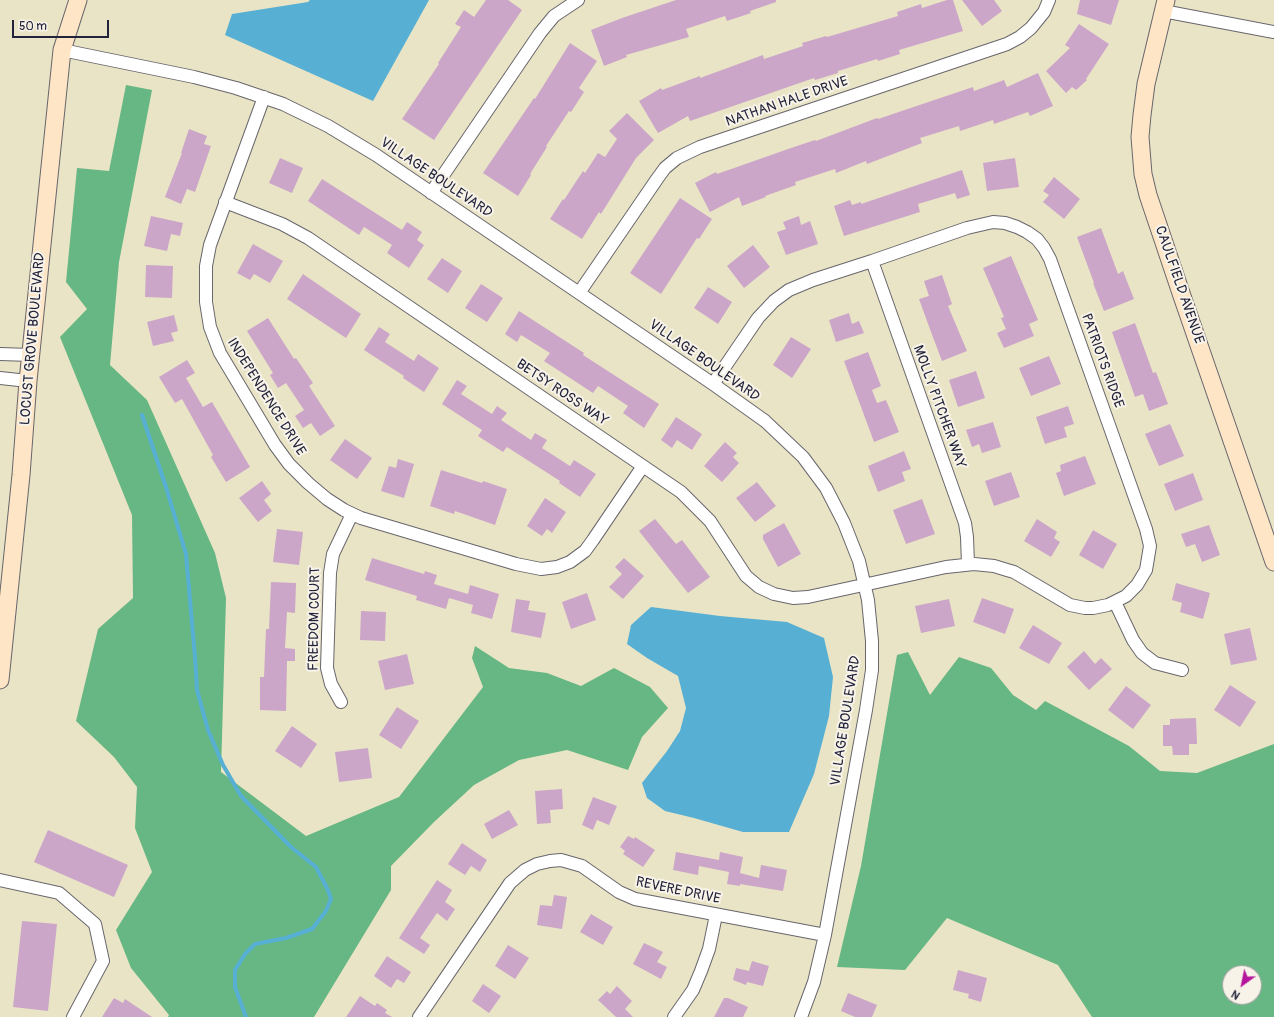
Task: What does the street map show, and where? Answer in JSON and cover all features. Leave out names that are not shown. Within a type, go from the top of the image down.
[{"type":"street","name":"LOCUST GROVE BOULEVARD","points":[[0,680],[21,475],[28,381],[62,50],[78,0]]},
{"type":"street","points":[[431,193],[540,33],[554,16],[578,0]]},
{"type":"street","name":"NATHAN HALE DRIVE","points":[[579,293],[657,179],[665,168],[677,158],[700,147],[1007,44],[1020,37],[1031,28],[1040,17],[1049,0]]},
{"type":"street","points":[[1165,6],[1274,32]]},
{"type":"street","name":"CAULFIELD AVENUE","points":[[1165,6],[1146,84],[1140,137],[1143,174],[1184,303],[1274,562]]},
{"type":"street","name":"VILLAGE BOULEVARD","points":[[62,50],[204,79],[264,97],[307,115],[335,130],[370,151],[713,384],[765,421],[803,456],[826,488],[844,523],[859,561],[866,585],[872,641],[870,679],[825,935],[814,982],[801,1017]]},
{"type":"street","name":"INDEPENDENCE DRIVE","points":[[264,97],[213,236],[206,266],[205,292],[208,317],[216,346],[283,457],[313,489],[352,514],[377,523],[516,564],[533,568],[549,568],[570,562],[585,551],[643,466]]},
{"type":"street","name":"BETSY ROSS WAY","points":[[225,202],[282,224],[308,238],[681,492],[695,505],[715,528],[743,572],[750,580],[764,589],[774,594],[800,598],[866,585]]},
{"type":"street","name":"PATRIOTS RIDGE","points":[[713,384],[758,318],[779,297],[807,282],[872,262],[967,228],[993,222],[1005,223],[1022,229],[1032,235],[1044,248],[1058,281],[1146,529],[1149,541],[1149,558],[1144,575],[1126,596],[1115,602],[1100,607],[1085,608],[1077,607],[1062,601],[1014,572],[994,566],[968,564],[946,567],[866,585]]},
{"type":"street","name":"MOLLY PITCHER WAY","points":[[872,262],[965,523],[968,537],[968,564]]},
{"type":"street","points":[[0,354],[31,355]]},
{"type":"street","points":[[0,378],[28,381]]},
{"type":"street","name":"FREEDOM COURT","points":[[341,702],[331,684],[328,668],[330,573],[333,554],[352,514]]},
{"type":"street","points":[[1115,602],[1133,640],[1142,653],[1155,663],[1182,670]]},
{"type":"street","name":"REVERE DRIVE","points":[[419,1017],[506,887],[520,873],[537,864],[556,860],[568,861],[589,870],[628,897],[825,935]]},
{"type":"street","points":[[0,880],[59,893],[95,924],[103,961],[73,1017]]},
{"type":"street","points":[[674,1017],[690,994],[701,971],[709,949],[716,915]]},
{"type":"green space","points":[[126,85],[152,90],[119,262],[110,365],[147,400],[215,553],[226,598],[221,772],[306,836],[399,797],[483,687],[472,658],[475,646],[509,668],[547,673],[581,686],[614,668],[650,687],[668,708],[642,737],[628,770],[567,750],[519,760],[474,785],[434,822],[391,866],[391,890],[314,1017],[168,1017],[169,1015],[131,968],[116,930],[152,872],[135,828],[137,787],[114,757],[76,721],[98,629],[133,598],[132,515],[60,337],[87,309],[66,282],[77,168],[109,171]]},
{"type":"green space","points":[[908,652],[930,695],[959,657],[991,668],[1013,695],[1036,710],[1045,701],[1129,746],[1160,771],[1197,773],[1274,744],[1274,1017],[1092,1017],[1058,965],[947,918],[905,970],[837,967],[861,866],[897,655]]},
{"type":"water","points":[[310,0],[429,0],[373,101],[225,35],[232,14],[308,2]]},
{"type":"water","points":[[651,607],[720,616],[787,622],[824,638],[833,677],[829,716],[814,774],[789,832],[743,832],[665,811],[647,798],[642,783],[667,751],[680,731],[686,708],[678,676],[647,658],[627,644],[631,625]]},
{"type":"building","points":[[486,0],[508,0],[522,10],[434,140],[402,119],[439,64],[438,63],[461,27],[455,24],[464,10],[474,17]]},
{"type":"building","points":[[676,0],[776,0],[776,2],[750,11],[751,13],[727,21],[725,16],[686,29],[689,37],[626,55],[627,57],[604,66],[591,30]]},
{"type":"building","points":[[947,0],[953,0],[963,31],[899,50],[900,54],[878,61],[877,59],[815,80],[814,78],[690,121],[688,116],[658,133],[639,101],[661,88],[662,90],[763,55],[764,59],[803,46],[802,43],[898,16],[897,12],[921,4],[922,8]]},
{"type":"building","points":[[962,0],[994,0],[1002,11],[982,26]]},
{"type":"building","points":[[1080,0],[1119,0],[1111,25],[1077,14]]},
{"type":"building","points":[[1079,24],[1109,44],[1086,79],[1087,80],[1076,90],[1072,87],[1066,93],[1046,71],[1070,48],[1065,45]]},
{"type":"building","points":[[570,43],[597,61],[579,88],[584,92],[571,112],[569,111],[546,146],[547,147],[518,196],[483,173],[534,98],[535,99]]},
{"type":"building","points":[[1038,73],[1053,106],[1030,116],[1028,112],[994,124],[993,120],[960,131],[959,126],[920,138],[922,143],[867,164],[866,161],[836,173],[835,169],[795,182],[796,185],[742,206],[739,197],[710,212],[695,183],[716,172],[717,174],[815,140],[816,141],[877,118],[878,119],[973,87],[974,91],[1004,80],[1007,87]]},
{"type":"building","points":[[627,113],[654,140],[636,158],[601,214],[599,212],[582,239],[550,219],[583,171],[585,173],[598,153],[605,157],[617,139],[609,131]]},
{"type":"building","points":[[189,129],[207,136],[204,144],[211,146],[195,192],[187,189],[181,204],[165,197],[182,153]]},
{"type":"building","points":[[280,158],[303,168],[292,193],[269,183]]},
{"type":"building","points":[[1015,158],[1019,187],[987,191],[983,163]]},
{"type":"building","points":[[962,170],[970,195],[957,199],[955,193],[918,204],[920,212],[844,236],[834,206],[850,200],[852,205],[861,202],[861,204]]},
{"type":"building","points":[[1054,177],[1080,199],[1064,219],[1043,202],[1049,195],[1043,191]]},
{"type":"building","points":[[322,179],[402,230],[407,222],[422,232],[417,240],[424,245],[409,268],[387,253],[392,245],[364,227],[359,235],[308,201]]},
{"type":"building","points":[[680,198],[712,219],[699,239],[697,238],[661,294],[630,273]]},
{"type":"building","points":[[151,216],[183,223],[180,236],[171,234],[167,251],[144,246]]},
{"type":"building","points":[[799,216],[801,225],[810,221],[818,244],[786,255],[777,232],[786,229],[783,222]]},
{"type":"building","points":[[1101,228],[1118,274],[1123,271],[1134,299],[1104,311],[1077,237]]},
{"type":"building","points":[[253,244],[283,261],[270,283],[254,274],[250,280],[237,273]]},
{"type":"building","points":[[753,245],[770,267],[744,288],[727,266]]},
{"type":"building","points":[[1011,256],[1038,320],[1029,324],[1034,336],[1004,348],[997,333],[1006,329],[1001,318],[1004,317],[983,268]]},
{"type":"building","points":[[442,258],[462,271],[448,293],[427,279]]},
{"type":"building","points":[[146,265],[173,266],[172,298],[145,297]]},
{"type":"building","points":[[303,274],[361,314],[346,338],[287,299]]},
{"type":"building","points":[[942,275],[952,304],[948,306],[967,351],[942,361],[919,299],[929,296],[924,281]]},
{"type":"building","points":[[481,284],[503,298],[487,322],[465,308]]},
{"type":"building","points":[[708,287],[732,302],[718,324],[694,308]]},
{"type":"building","points":[[519,311],[584,353],[583,355],[659,404],[644,428],[623,413],[628,406],[598,386],[593,393],[544,361],[550,353],[521,335],[517,342],[505,334]]},
{"type":"building","points":[[849,313],[852,324],[859,321],[864,333],[836,342],[829,320]]},
{"type":"building","points":[[174,315],[178,331],[171,333],[174,341],[153,346],[147,322]]},
{"type":"building","points":[[268,318],[294,359],[296,358],[313,383],[309,386],[335,426],[320,436],[311,423],[303,428],[295,416],[304,410],[286,383],[278,388],[270,375],[273,373],[247,331]]},
{"type":"building","points":[[1135,323],[1153,373],[1156,372],[1168,404],[1149,411],[1143,394],[1135,397],[1112,332]]},
{"type":"building","points":[[379,327],[390,334],[385,342],[414,361],[418,354],[439,368],[424,392],[403,378],[404,376],[364,350]]},
{"type":"building","points":[[791,337],[811,349],[792,378],[773,365]]},
{"type":"building","points":[[868,352],[881,386],[872,390],[877,403],[886,400],[899,432],[874,442],[844,361]]},
{"type":"building","points":[[1049,356],[1061,384],[1031,396],[1019,368]]},
{"type":"building","points":[[187,360],[195,373],[186,378],[203,407],[212,402],[250,467],[226,482],[211,457],[213,455],[182,399],[175,403],[159,377]]},
{"type":"building","points":[[976,371],[985,398],[958,407],[949,380]]},
{"type":"building","points":[[457,380],[467,386],[461,394],[492,414],[497,406],[507,413],[501,420],[531,440],[535,433],[547,440],[542,448],[570,466],[574,460],[596,474],[580,497],[559,483],[560,481],[507,447],[503,452],[478,436],[482,430],[442,404]]},
{"type":"building","points":[[1068,406],[1074,424],[1064,427],[1067,437],[1045,444],[1036,417]]},
{"type":"building","points":[[676,417],[702,434],[692,450],[677,440],[672,448],[661,440]]},
{"type":"building","points":[[993,422],[1001,447],[982,453],[979,444],[972,447],[966,430]]},
{"type":"building","points":[[1170,424],[1184,456],[1159,466],[1145,434]]},
{"type":"building","points":[[345,439],[372,458],[357,479],[330,460]]},
{"type":"building","points":[[725,442],[737,453],[733,457],[739,463],[722,482],[704,466]]},
{"type":"building","points":[[904,451],[911,469],[902,472],[905,481],[878,492],[868,466]]},
{"type":"building","points":[[1085,456],[1096,484],[1064,496],[1056,473],[1061,471],[1060,465]]},
{"type":"building","points":[[398,459],[414,464],[404,498],[381,491],[389,466],[396,468]]},
{"type":"building","points":[[441,470],[507,489],[495,525],[455,511],[454,514],[430,506]]},
{"type":"building","points":[[1011,472],[1020,497],[994,506],[985,481]]},
{"type":"building","points":[[1193,473],[1203,500],[1175,511],[1164,484]]},
{"type":"building","points":[[262,481],[271,494],[264,500],[272,511],[258,522],[239,498]]},
{"type":"building","points":[[757,482],[776,506],[755,522],[736,498]]},
{"type":"building","points":[[545,498],[566,512],[552,533],[547,529],[542,536],[527,526]]},
{"type":"building","points":[[922,499],[935,534],[906,544],[893,510]]},
{"type":"building","points":[[655,519],[676,544],[682,540],[710,577],[688,593],[639,531]]},
{"type":"building","points":[[1037,519],[1057,532],[1054,538],[1060,542],[1051,557],[1024,541]]},
{"type":"building","points":[[784,523],[801,554],[778,567],[763,539],[763,535]]},
{"type":"building","points":[[1209,525],[1220,555],[1202,562],[1195,544],[1186,547],[1181,534]]},
{"type":"building","points":[[277,529],[303,532],[299,565],[273,562]]},
{"type":"building","points":[[1093,530],[1117,544],[1103,569],[1079,555]]},
{"type":"building","points":[[372,558],[424,574],[425,571],[437,575],[434,584],[468,594],[470,585],[499,594],[492,619],[471,613],[473,605],[449,598],[446,609],[416,600],[417,596],[365,580]]},
{"type":"building","points":[[624,558],[644,576],[623,599],[609,587],[622,574],[615,567]]},
{"type":"building","points":[[271,582],[296,583],[295,613],[287,612],[285,648],[295,649],[295,661],[287,661],[286,711],[260,710],[260,677],[264,677],[266,629],[269,629]]},
{"type":"building","points":[[1176,583],[1210,593],[1203,619],[1180,612],[1182,603],[1172,600]]},
{"type":"building","points":[[587,593],[596,620],[571,629],[562,602]]},
{"type":"building","points":[[982,598],[1014,609],[1005,634],[973,622]]},
{"type":"building","points":[[516,599],[530,601],[528,610],[546,613],[541,638],[511,632]]},
{"type":"building","points":[[949,599],[955,626],[921,633],[915,606]]},
{"type":"building","points":[[361,611],[386,612],[385,641],[360,640]]},
{"type":"building","points":[[1033,625],[1062,643],[1049,664],[1019,648]]},
{"type":"building","points":[[1250,628],[1257,660],[1231,665],[1224,634]]},
{"type":"building","points":[[1084,651],[1095,664],[1101,658],[1112,669],[1089,690],[1067,667]]},
{"type":"building","points":[[407,654],[414,684],[385,690],[378,661]]},
{"type":"building","points":[[1230,685],[1256,702],[1240,727],[1214,710]]},
{"type":"building","points":[[1126,686],[1151,705],[1133,729],[1108,710]]},
{"type":"building","points":[[397,707],[419,721],[401,749],[379,735]]},
{"type":"building","points":[[1196,718],[1197,744],[1189,744],[1189,755],[1173,755],[1172,746],[1163,746],[1163,725],[1170,725],[1170,719]]},
{"type":"building","points":[[292,726],[317,744],[301,768],[275,751]]},
{"type":"building","points":[[368,748],[372,778],[339,782],[335,752]]},
{"type":"building","points":[[562,789],[563,809],[550,810],[551,823],[537,824],[535,791]]},
{"type":"building","points":[[593,797],[617,806],[609,825],[597,820],[593,830],[582,825]]},
{"type":"building","points":[[509,810],[518,825],[492,839],[484,824]]},
{"type":"building","points":[[48,830],[128,865],[114,897],[34,862]]},
{"type":"building","points":[[628,836],[634,839],[635,837],[655,850],[643,867],[623,854],[625,851],[620,847]]},
{"type":"building","points":[[462,843],[487,860],[480,872],[471,866],[465,875],[448,864]]},
{"type":"building","points":[[676,852],[719,860],[720,852],[743,857],[740,873],[759,878],[761,865],[787,870],[783,891],[740,884],[740,886],[727,884],[729,872],[699,866],[698,875],[673,870]]},
{"type":"building","points":[[437,880],[452,890],[445,902],[455,909],[447,921],[437,913],[420,938],[430,945],[424,954],[399,938]]},
{"type":"building","points":[[554,895],[567,897],[562,929],[537,925],[540,905],[552,906]]},
{"type":"building","points":[[591,914],[613,927],[603,945],[580,932]]},
{"type":"building","points":[[22,921],[57,924],[48,1011],[13,1007]]},
{"type":"building","points":[[644,943],[663,952],[657,962],[667,967],[661,979],[633,964]]},
{"type":"building","points":[[508,945],[529,958],[515,979],[495,966]]},
{"type":"building","points":[[387,956],[411,972],[404,983],[397,979],[391,988],[374,976]]},
{"type":"building","points":[[752,961],[769,966],[763,986],[747,982],[746,985],[733,980],[736,968],[749,971]]},
{"type":"building","points":[[958,970],[987,978],[981,1002],[968,998],[969,994],[953,990]]},
{"type":"building","points":[[483,984],[501,996],[489,1013],[472,1001]]},
{"type":"building","points":[[617,986],[632,1001],[625,1009],[633,1017],[616,1017],[598,1000],[607,991],[610,994]]},
{"type":"building","points":[[848,993],[877,1005],[872,1017],[855,1017],[841,1011]]},
{"type":"building","points":[[360,996],[375,1006],[377,1003],[387,1010],[385,1013],[392,1017],[346,1017]]},
{"type":"building","points":[[114,998],[123,1003],[125,999],[152,1017],[102,1017]]},
{"type":"building","points":[[724,998],[728,998],[748,1007],[743,1017],[714,1017]]},
{"type":"waterway","points":[[142,415],[186,554],[197,690],[208,730],[223,765],[241,796],[291,847],[316,867],[331,899],[326,911],[312,929],[286,938],[255,944],[245,954],[235,970],[235,987],[246,1017]]}]
